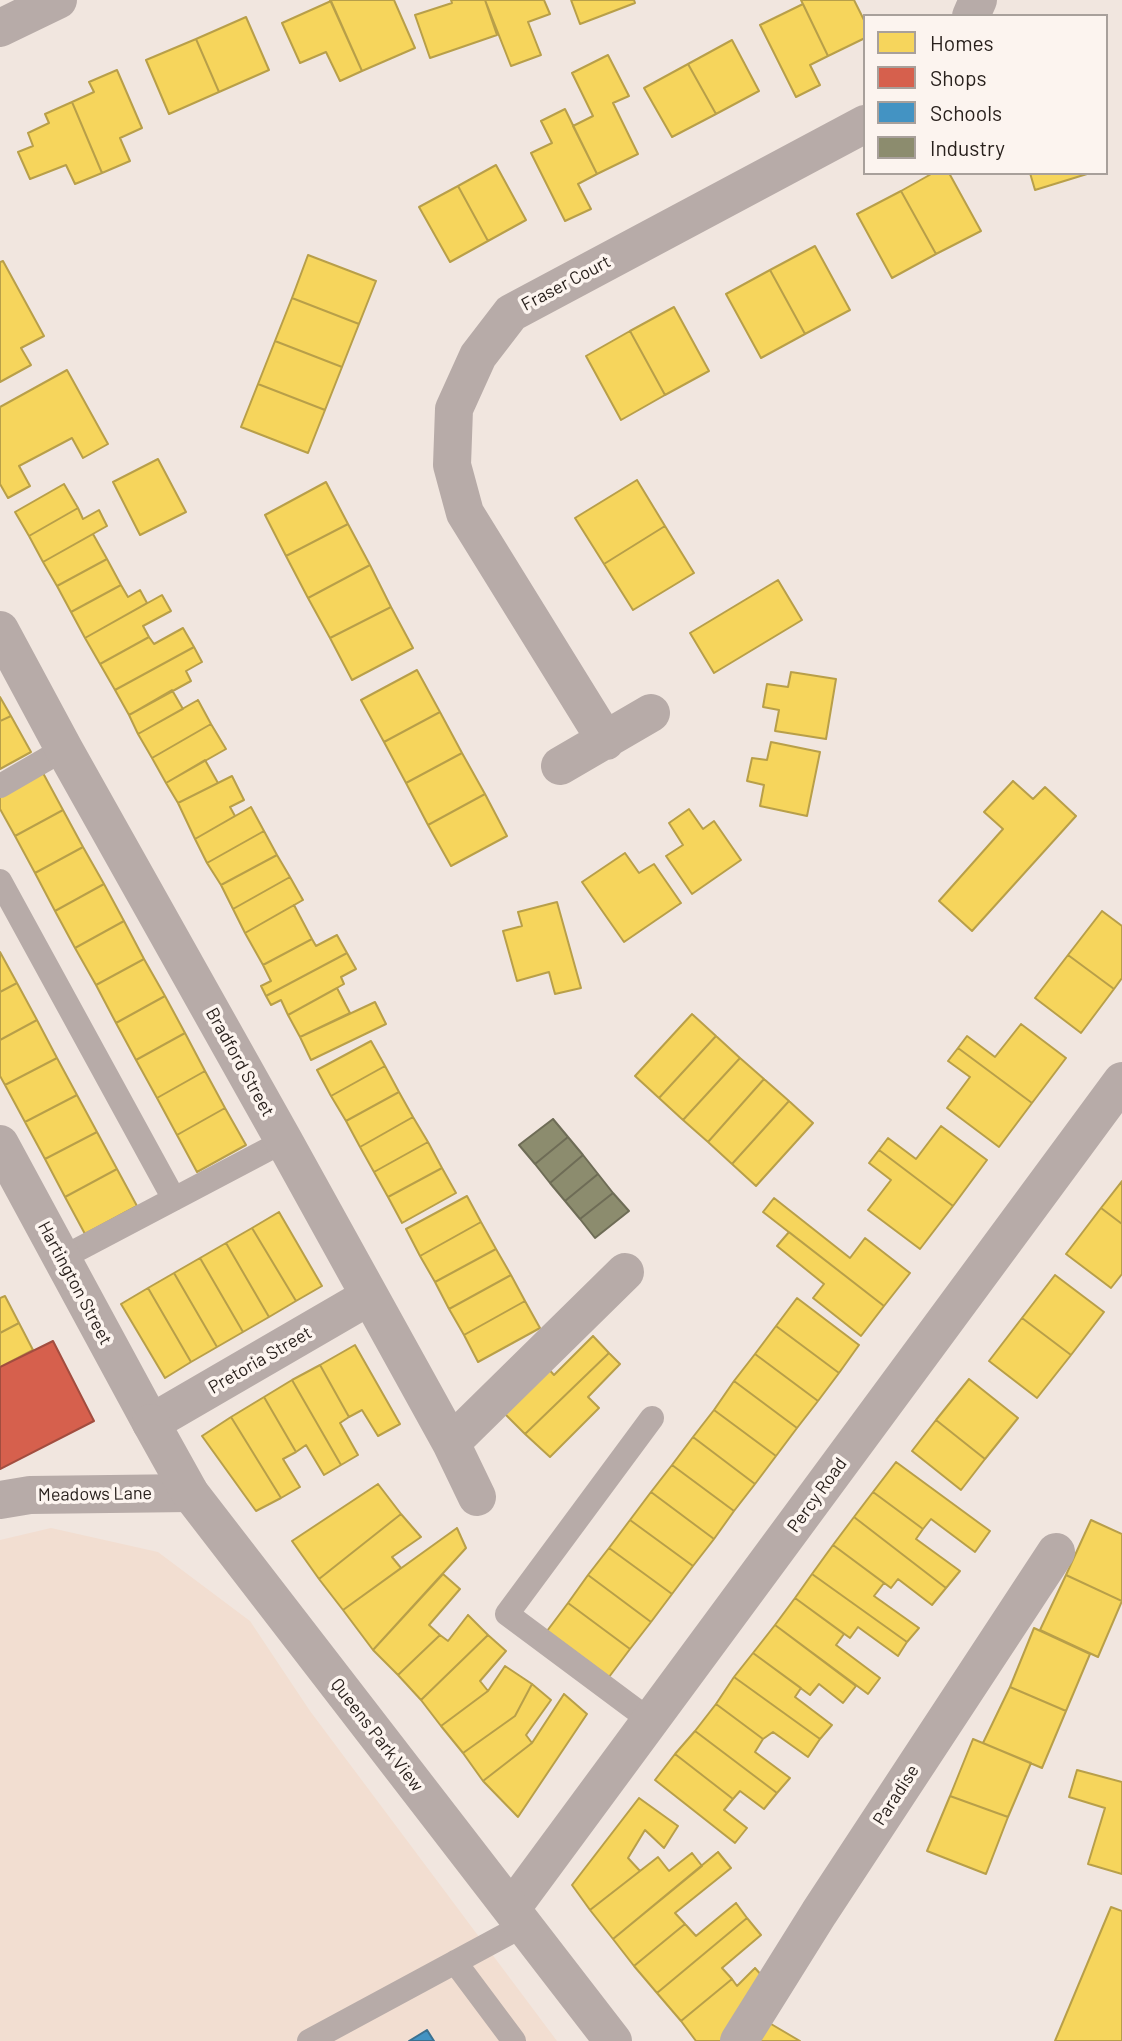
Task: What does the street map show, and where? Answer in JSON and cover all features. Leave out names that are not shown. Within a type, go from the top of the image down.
[{"type":"street","points":[[0,28],[58,0]]},
{"type":"street","name":"Fraser Court","points":[[606,741],[465,513],[452,465],[454,409],[478,356],[511,313],[863,125]]},
{"type":"street","name":"Bradford Street","points":[[0,629],[64,749],[285,1141],[368,1297],[451,1443],[477,1497]]},
{"type":"street","points":[[560,766],[651,713]]},
{"type":"street","name":"Percy Road","points":[[518,1917],[652,1722],[1122,1081]]},
{"type":"street","name":"Hartington Street","points":[[0,1144],[151,1423]]},
{"type":"street","points":[[451,1443],[625,1272]]},
{"type":"street","name":"Pretoria Street","points":[[151,1423],[368,1297]]},
{"type":"street","name":"Queens Park View","points":[[151,1423],[190,1493],[612,2041]]},
{"type":"street","name":"Meadows Lane","points":[[0,1500],[30,1495],[190,1493]]},
{"type":"street","name":"Paradise","points":[[740,2041],[827,1901],[1056,1552]]},
{"type":"lane","points":[[0,786],[64,749]]},
{"type":"lane","points":[[0,881],[174,1199]]},
{"type":"lane","points":[[62,1258],[285,1141]]},
{"type":"lane","points":[[652,1418],[507,1614],[652,1722]]},
{"type":"lane","points":[[309,2041],[455,1962],[518,1917]]},
{"type":"lane","points":[[455,1962],[514,2041]]},
{"type":"shaded area","points":[[51,1528],[158,1552],[250,1621],[310,1711],[557,2041],[0,2041],[0,1540]]},
{"type":"building: Homes","points":[[330,0],[394,0],[415,48],[362,71]]},
{"type":"building: Homes","points":[[451,0],[485,0],[497,35],[430,58],[415,15],[452,3]]},
{"type":"building: Homes","points":[[485,0],[544,0],[550,14],[528,22],[541,55],[511,66]]},
{"type":"building: Homes","points":[[571,0],[634,0],[635,3],[580,24]]},
{"type":"building: Homes","points":[[801,0],[854,0],[863,18],[863,39],[828,56]]},
{"type":"building: Homes","points":[[331,1],[362,71],[340,81],[326,52],[300,63],[282,23]]},
{"type":"building: Homes","points":[[803,4],[828,56],[810,65],[820,85],[796,97],[760,25]]},
{"type":"building: Homes","points":[[246,17],[269,70],[219,92],[196,39]]},
{"type":"building: Homes","points":[[196,39],[219,92],[169,114],[146,60]]},
{"type":"building: Homes","points":[[732,40],[759,91],[716,114],[688,64]]},
{"type":"building: Homes","points":[[608,55],[629,96],[613,103],[638,154],[597,174],[573,126],[593,116],[572,73]]},
{"type":"building: Homes","points":[[688,64],[716,114],[672,137],[644,88]]},
{"type":"building: Homes","points":[[117,70],[142,128],[120,138],[130,161],[102,173],[72,102],[94,92],[89,82]]},
{"type":"building: Homes","points":[[72,102],[102,173],[75,184],[66,165],[30,179],[18,152],[33,146],[28,133],[49,123],[45,114]]},
{"type":"building: Homes","points":[[565,109],[597,174],[578,184],[591,209],[565,221],[531,153],[552,143],[541,121]]},
{"type":"building: Homes","points":[[496,165],[526,220],[488,241],[458,186]]},
{"type":"building: Homes","points":[[929,175],[950,175],[981,231],[936,254],[901,191]]},
{"type":"building: Homes","points":[[1031,175],[1084,175],[1035,190]]},
{"type":"building: Homes","points":[[458,186],[488,241],[450,262],[419,207]]},
{"type":"building: Homes","points":[[901,191],[936,254],[892,278],[857,214]]},
{"type":"building: Homes","points":[[815,246],[850,310],[805,334],[770,270]]},
{"type":"building: Homes","points":[[308,255],[376,281],[359,324],[292,298]]},
{"type":"building: Homes","points":[[3,261],[44,336],[21,348],[31,365],[0,382],[0,262]]},
{"type":"building: Homes","points":[[770,270],[805,334],[761,358],[726,294]]},
{"type":"building: Homes","points":[[292,298],[359,324],[342,367],[275,341]]},
{"type":"building: Homes","points":[[674,307],[709,371],[665,395],[630,331]]},
{"type":"building: Homes","points":[[630,331],[665,395],[621,420],[586,356]]},
{"type":"building: Homes","points":[[275,341],[342,367],[325,410],[258,384]]},
{"type":"building: Homes","points":[[67,370],[108,444],[83,458],[72,438],[19,466],[30,486],[8,498],[0,484],[0,407]]},
{"type":"building: Homes","points":[[258,384],[325,410],[308,453],[241,427]]},
{"type":"building: Homes","points":[[158,459],[186,512],[140,535],[113,482]]},
{"type":"building: Homes","points":[[637,480],[665,526],[604,564],[575,518]]},
{"type":"building: Homes","points":[[326,482],[348,524],[286,556],[265,515]]},
{"type":"building: Homes","points":[[64,484],[78,508],[29,536],[15,512]]},
{"type":"building: Homes","points":[[78,508],[83,519],[99,510],[107,526],[43,562],[29,536]]},
{"type":"building: Homes","points":[[348,524],[370,565],[308,598],[286,556]]},
{"type":"building: Homes","points":[[665,526],[694,573],[633,610],[604,564]]},
{"type":"building: Homes","points":[[93,534],[107,559],[57,586],[43,562]]},
{"type":"building: Homes","points":[[107,559],[121,585],[71,612],[57,586]]},
{"type":"building: Homes","points":[[370,565],[391,607],[330,638],[308,598]]},
{"type":"building: Homes","points":[[778,580],[802,620],[714,673],[690,633]]},
{"type":"building: Homes","points":[[121,585],[128,597],[140,590],[147,603],[85,638],[71,612]]},
{"type":"building: Homes","points":[[162,595],[171,611],[143,626],[149,637],[100,664],[85,638]]},
{"type":"building: Homes","points":[[391,607],[413,648],[352,680],[330,638]]},
{"type":"building: Homes","points":[[183,628],[194,647],[115,690],[100,664],[149,637],[154,644]]},
{"type":"building: Homes","points":[[194,647],[202,662],[186,671],[191,681],[129,715],[115,690]]},
{"type":"building: Homes","points":[[417,670],[440,712],[384,742],[361,700]]},
{"type":"building: Homes","points":[[791,672],[836,679],[826,739],[775,731],[779,710],[763,707],[767,684],[788,687]]},
{"type":"building: Homes","points":[[172,690],[183,709],[138,734],[129,715]]},
{"type":"building: Homes","points":[[0,697],[11,716],[0,721]]},
{"type":"building: Homes","points":[[198,700],[211,724],[152,758],[138,734]]},
{"type":"building: Homes","points":[[440,712],[462,753],[406,783],[384,742]]},
{"type":"building: Homes","points":[[11,716],[31,752],[0,769],[0,721]]},
{"type":"building: Homes","points":[[211,724],[226,749],[166,783],[152,758]]},
{"type":"building: Homes","points":[[771,742],[820,752],[807,816],[760,806],[764,785],[747,781],[752,758],[767,760]]},
{"type":"building: Homes","points":[[462,753],[485,794],[428,825],[406,783]]},
{"type":"building: Homes","points":[[205,760],[218,783],[178,803],[166,783]]},
{"type":"building: Homes","points":[[43,773],[63,810],[15,836],[0,809],[0,795]]},
{"type":"building: Homes","points":[[232,776],[244,800],[230,807],[235,816],[195,839],[178,803]]},
{"type":"building: Homes","points":[[1013,781],[1033,799],[1045,787],[1076,816],[972,931],[939,901],[1003,829],[984,812]]},
{"type":"building: Homes","points":[[485,794],[507,836],[451,866],[428,825]]},
{"type":"building: Homes","points":[[251,807],[264,831],[207,863],[195,839]]},
{"type":"building: Homes","points":[[689,809],[703,829],[714,821],[741,860],[692,894],[666,856],[683,845],[669,823]]},
{"type":"building: Homes","points":[[63,810],[83,847],[35,873],[15,836]]},
{"type":"building: Homes","points":[[264,831],[277,855],[221,885],[207,863]]},
{"type":"building: Homes","points":[[83,847],[104,884],[55,911],[35,873]]},
{"type":"building: Homes","points":[[625,853],[639,873],[654,864],[681,903],[624,942],[582,882]]},
{"type":"building: Homes","points":[[277,855],[290,877],[233,909],[221,885]]},
{"type":"building: Homes","points":[[290,877],[303,900],[245,933],[233,909]]},
{"type":"building: Homes","points":[[104,884],[124,921],[75,948],[55,911]]},
{"type":"building: Homes","points":[[557,902],[581,988],[555,994],[549,972],[517,981],[503,931],[522,926],[518,912]]},
{"type":"building: Homes","points":[[294,905],[312,939],[263,965],[245,933]]},
{"type":"building: Homes","points":[[1102,911],[1122,926],[1122,978],[1114,989],[1068,955]]},
{"type":"building: Homes","points":[[124,921],[144,959],[96,985],[75,948]]},
{"type":"building: Homes","points":[[337,935],[347,953],[266,996],[261,986],[271,981],[263,965],[312,939],[316,946]]},
{"type":"building: Homes","points":[[0,952],[17,983],[0,992]]},
{"type":"building: Homes","points":[[347,953],[356,969],[341,977],[344,984],[288,1015],[281,1000],[271,1005],[266,996]]},
{"type":"building: Homes","points":[[1068,955],[1114,989],[1081,1033],[1035,998]]},
{"type":"building: Homes","points":[[144,959],[165,996],[116,1023],[96,985]]},
{"type":"building: Homes","points":[[17,983],[37,1020],[0,1040],[0,992]]},
{"type":"building: Homes","points":[[337,988],[350,1013],[300,1037],[288,1015]]},
{"type":"building: Homes","points":[[165,996],[185,1033],[136,1060],[116,1023]]},
{"type":"building: Homes","points":[[375,1002],[386,1024],[311,1060],[300,1037]]},
{"type":"building: Homes","points":[[692,1014],[716,1036],[659,1098],[635,1076]]},
{"type":"building: Homes","points":[[37,1020],[57,1058],[5,1085],[0,1076],[0,1040]]},
{"type":"building: Homes","points":[[1021,1024],[1066,1058],[1032,1103],[958,1048],[967,1036],[995,1057]]},
{"type":"building: Homes","points":[[185,1033],[205,1071],[157,1098],[136,1060]]},
{"type":"building: Homes","points":[[716,1036],[740,1058],[683,1120],[659,1098]]},
{"type":"building: Homes","points":[[371,1041],[385,1066],[331,1096],[317,1070]]},
{"type":"building: Homes","points":[[958,1048],[1032,1103],[999,1147],[947,1108],[970,1077],[948,1061]]},
{"type":"building: Homes","points":[[57,1058],[77,1095],[25,1122],[5,1085]]},
{"type":"building: Homes","points":[[740,1058],[764,1079],[708,1142],[683,1120]]},
{"type":"building: Homes","points":[[385,1066],[399,1092],[346,1121],[331,1096]]},
{"type":"building: Homes","points":[[205,1071],[225,1108],[177,1135],[157,1098]]},
{"type":"building: Homes","points":[[764,1079],[789,1101],[732,1164],[708,1142]]},
{"type":"building: Homes","points":[[399,1092],[413,1117],[360,1147],[346,1121]]},
{"type":"building: Homes","points":[[77,1095],[97,1132],[45,1159],[25,1122]]},
{"type":"building: Homes","points":[[789,1101],[813,1123],[756,1186],[732,1164]]},
{"type":"building: Homes","points":[[225,1108],[246,1145],[197,1172],[177,1135]]},
{"type":"building: Homes","points":[[413,1117],[428,1142],[374,1172],[360,1147]]},
{"type":"building: Homes","points":[[941,1126],[987,1160],[953,1206],[879,1150],[888,1138],[916,1159]]},
{"type":"building: Homes","points":[[97,1132],[117,1169],[65,1197],[45,1159]]},
{"type":"building: Homes","points":[[428,1142],[442,1168],[388,1197],[374,1172]]},
{"type":"building: Homes","points":[[879,1150],[953,1206],[920,1249],[868,1210],[891,1180],[869,1163]]},
{"type":"building: Homes","points":[[442,1168],[456,1193],[402,1223],[388,1197]]},
{"type":"building: Homes","points":[[117,1169],[137,1206],[85,1234],[65,1197]]},
{"type":"building: Homes","points":[[1122,1181],[1122,1224],[1101,1208]]},
{"type":"building: Homes","points":[[467,1196],[481,1222],[420,1256],[406,1229]]},
{"type":"building: Homes","points":[[774,1198],[850,1258],[865,1238],[910,1273],[884,1306],[763,1212]]},
{"type":"building: Homes","points":[[1101,1208],[1122,1224],[1122,1274],[1111,1288],[1066,1254]]},
{"type":"building: Homes","points":[[279,1212],[322,1286],[296,1301],[252,1228]]},
{"type":"building: Homes","points":[[481,1222],[496,1249],[435,1282],[420,1256]]},
{"type":"building: Homes","points":[[252,1228],[296,1301],[269,1317],[226,1243]]},
{"type":"building: Homes","points":[[789,1232],[884,1306],[861,1336],[813,1298],[824,1284],[777,1246]]},
{"type":"building: Homes","points":[[226,1243],[269,1317],[243,1332],[200,1258]]},
{"type":"building: Homes","points":[[496,1249],[511,1275],[449,1309],[435,1282]]},
{"type":"building: Homes","points":[[200,1258],[243,1332],[217,1347],[174,1273]]},
{"type":"building: Homes","points":[[174,1273],[217,1347],[191,1362],[148,1288]]},
{"type":"building: Homes","points":[[511,1275],[525,1301],[464,1335],[449,1309]]},
{"type":"building: Homes","points":[[1055,1275],[1104,1312],[1071,1355],[1022,1318]]},
{"type":"building: Homes","points":[[148,1288],[191,1362],[165,1378],[121,1304]]},
{"type":"building: Homes","points":[[5,1296],[19,1323],[0,1333],[0,1298]]},
{"type":"building: Homes","points":[[797,1298],[859,1345],[839,1373],[776,1326]]},
{"type":"building: Homes","points":[[525,1301],[540,1328],[478,1362],[464,1335]]},
{"type":"building: Homes","points":[[1022,1318],[1071,1355],[1037,1398],[989,1361]]},
{"type":"building: Homes","points":[[19,1323],[33,1350],[0,1367],[0,1333]]},
{"type":"building: Homes","points":[[776,1326],[839,1373],[818,1401],[755,1354]]},
{"type":"building: Homes","points":[[593,1336],[609,1353],[525,1434],[500,1409],[545,1365],[554,1375]]},
{"type":"building: Homes","points":[[355,1345],[400,1424],[378,1436],[362,1410],[349,1417],[320,1365]]},
{"type":"building: Homes","points":[[609,1353],[620,1364],[588,1397],[599,1408],[550,1457],[525,1434]]},
{"type":"building: Homes","points":[[755,1354],[818,1401],[797,1428],[734,1381]]},
{"type":"building: Homes","points":[[320,1365],[349,1417],[340,1423],[358,1455],[341,1465],[292,1380]]},
{"type":"building: Homes","points":[[969,1379],[1018,1418],[985,1459],[936,1420]]},
{"type":"building: Homes","points":[[292,1380],[341,1465],[324,1475],[306,1445],[296,1452],[264,1397]]},
{"type":"building: Homes","points":[[734,1381],[797,1428],[776,1456],[714,1410]]},
{"type":"building: Homes","points":[[264,1397],[296,1452],[283,1459],[300,1487],[281,1498],[231,1417]]},
{"type":"building: Homes","points":[[714,1410],[776,1456],[755,1484],[693,1437]]},
{"type":"building: Homes","points":[[231,1417],[281,1498],[256,1511],[202,1436]]},
{"type":"building: Homes","points":[[936,1420],[985,1459],[961,1490],[912,1451]]},
{"type":"building: Homes","points":[[693,1437],[755,1484],[734,1511],[672,1465]]},
{"type":"building: Homes","points":[[896,1462],[990,1531],[975,1552],[931,1519],[923,1529],[873,1492]]},
{"type":"building: Homes","points":[[672,1465],[734,1511],[714,1539],[651,1492]]},
{"type":"building: Homes","points":[[378,1484],[401,1514],[319,1579],[292,1541]]},
{"type":"building: Homes","points":[[651,1492],[714,1539],[693,1566],[630,1520]]},
{"type":"building: Homes","points":[[873,1492],[923,1529],[916,1539],[960,1571],[946,1588],[854,1517]]},
{"type":"building: Homes","points":[[401,1514],[421,1537],[392,1557],[401,1568],[343,1610],[319,1579]]},
{"type":"building: Homes","points":[[854,1517],[946,1588],[932,1605],[898,1579],[891,1588],[833,1545]]},
{"type":"building: Homes","points":[[630,1520],[693,1566],[672,1594],[609,1548]]},
{"type":"building: Homes","points":[[1091,1520],[1122,1534],[1122,1601],[1066,1575]]},
{"type":"building: Homes","points":[[457,1528],[466,1548],[373,1650],[343,1610]]},
{"type":"building: Homes","points":[[833,1545],[884,1583],[874,1596],[919,1628],[907,1642],[812,1574]]},
{"type":"building: Homes","points":[[609,1548],[672,1594],[651,1622],[588,1575]]},
{"type":"building: Homes","points":[[443,1574],[460,1589],[429,1625],[440,1635],[398,1675],[373,1650]]},
{"type":"building: Homes","points":[[812,1574],[907,1642],[898,1656],[858,1627],[850,1638],[795,1598]]},
{"type":"building: Homes","points":[[588,1575],[651,1622],[630,1649],[568,1603]]},
{"type":"building: Homes","points":[[1066,1575],[1122,1601],[1098,1657],[1040,1630]]},
{"type":"building: Homes","points":[[795,1598],[844,1634],[836,1645],[880,1678],[868,1694],[775,1625]]},
{"type":"building: Homes","points":[[568,1603],[630,1649],[609,1677],[547,1631]]},
{"type":"building: Homes","points":[[468,1615],[488,1635],[421,1700],[398,1675],[440,1635],[448,1641]]},
{"type":"building: Homes","points":[[775,1625],[856,1686],[843,1703],[819,1684],[810,1695],[753,1653]]},
{"type":"building: Homes","points":[[1034,1628],[1090,1654],[1066,1711],[1010,1687]]},
{"type":"building: Homes","points":[[488,1635],[506,1651],[480,1681],[488,1691],[441,1726],[421,1700]]},
{"type":"building: Homes","points":[[753,1653],[801,1688],[795,1697],[832,1725],[820,1739],[734,1677]]},
{"type":"building: Homes","points":[[505,1666],[532,1684],[515,1716],[463,1753],[441,1726],[488,1691]]},
{"type":"building: Homes","points":[[734,1677],[820,1739],[808,1757],[773,1732],[763,1739],[716,1704]]},
{"type":"building: Homes","points":[[532,1684],[551,1700],[526,1735],[532,1743],[483,1781],[463,1753],[515,1716]]},
{"type":"building: Homes","points":[[1010,1687],[1066,1711],[1042,1768],[983,1743]]},
{"type":"building: Homes","points":[[564,1694],[587,1714],[518,1817],[483,1781],[532,1743]]},
{"type":"building: Homes","points":[[716,1704],[763,1739],[755,1752],[790,1778],[777,1793],[695,1731]]},
{"type":"building: Homes","points":[[695,1731],[777,1793],[764,1809],[740,1791],[733,1799],[675,1754]]},
{"type":"building: Homes","points":[[973,1739],[1031,1763],[1008,1817],[950,1796]]},
{"type":"building: Homes","points":[[675,1754],[733,1799],[724,1810],[747,1828],[735,1843],[655,1780]]},
{"type":"building: Homes","points":[[1077,1770],[1122,1782],[1122,1874],[1088,1864],[1105,1808],[1069,1797]]},
{"type":"building: Homes","points":[[950,1796],[1008,1817],[986,1874],[927,1851]]},
{"type":"building: Homes","points":[[639,1798],[678,1826],[664,1848],[645,1830],[628,1858],[640,1871],[590,1910],[572,1885]]},
{"type":"building: Homes","points":[[718,1852],[731,1868],[675,1913],[685,1924],[634,1966],[613,1939]]},
{"type":"building: Homes","points":[[692,1853],[702,1866],[613,1939],[590,1910],[658,1857],[669,1871]]},
{"type":"building: Homes","points":[[736,1903],[747,1918],[657,1993],[634,1966],[685,1924],[696,1936]]},
{"type":"building: Homes","points":[[1111,1907],[1122,1911],[1122,2041],[1055,2041]]},
{"type":"building: Homes","points":[[747,1918],[761,1935],[722,1968],[732,1979],[681,2021],[657,1993]]},
{"type":"building: Homes","points":[[755,1968],[763,1977],[723,2041],[696,2041],[681,2021],[732,1979],[737,1986]]},
{"type":"building: Homes","points":[[766,2021],[800,2041],[755,2041]]},
{"type":"building: Shops","points":[[53,1341],[94,1421],[0,1469],[0,1367]]},
{"type":"building: Schools","points":[[427,2030],[434,2041],[409,2041]]},
{"type":"building: Industry","points":[[553,1119],[568,1137],[535,1164],[519,1145]]},
{"type":"building: Industry","points":[[568,1137],[583,1155],[550,1183],[535,1164]]},
{"type":"building: Industry","points":[[583,1155],[598,1174],[565,1201],[550,1183]]},
{"type":"building: Industry","points":[[598,1174],[613,1193],[580,1219],[565,1201]]},
{"type":"building: Industry","points":[[613,1193],[629,1211],[595,1238],[580,1219]]}]
